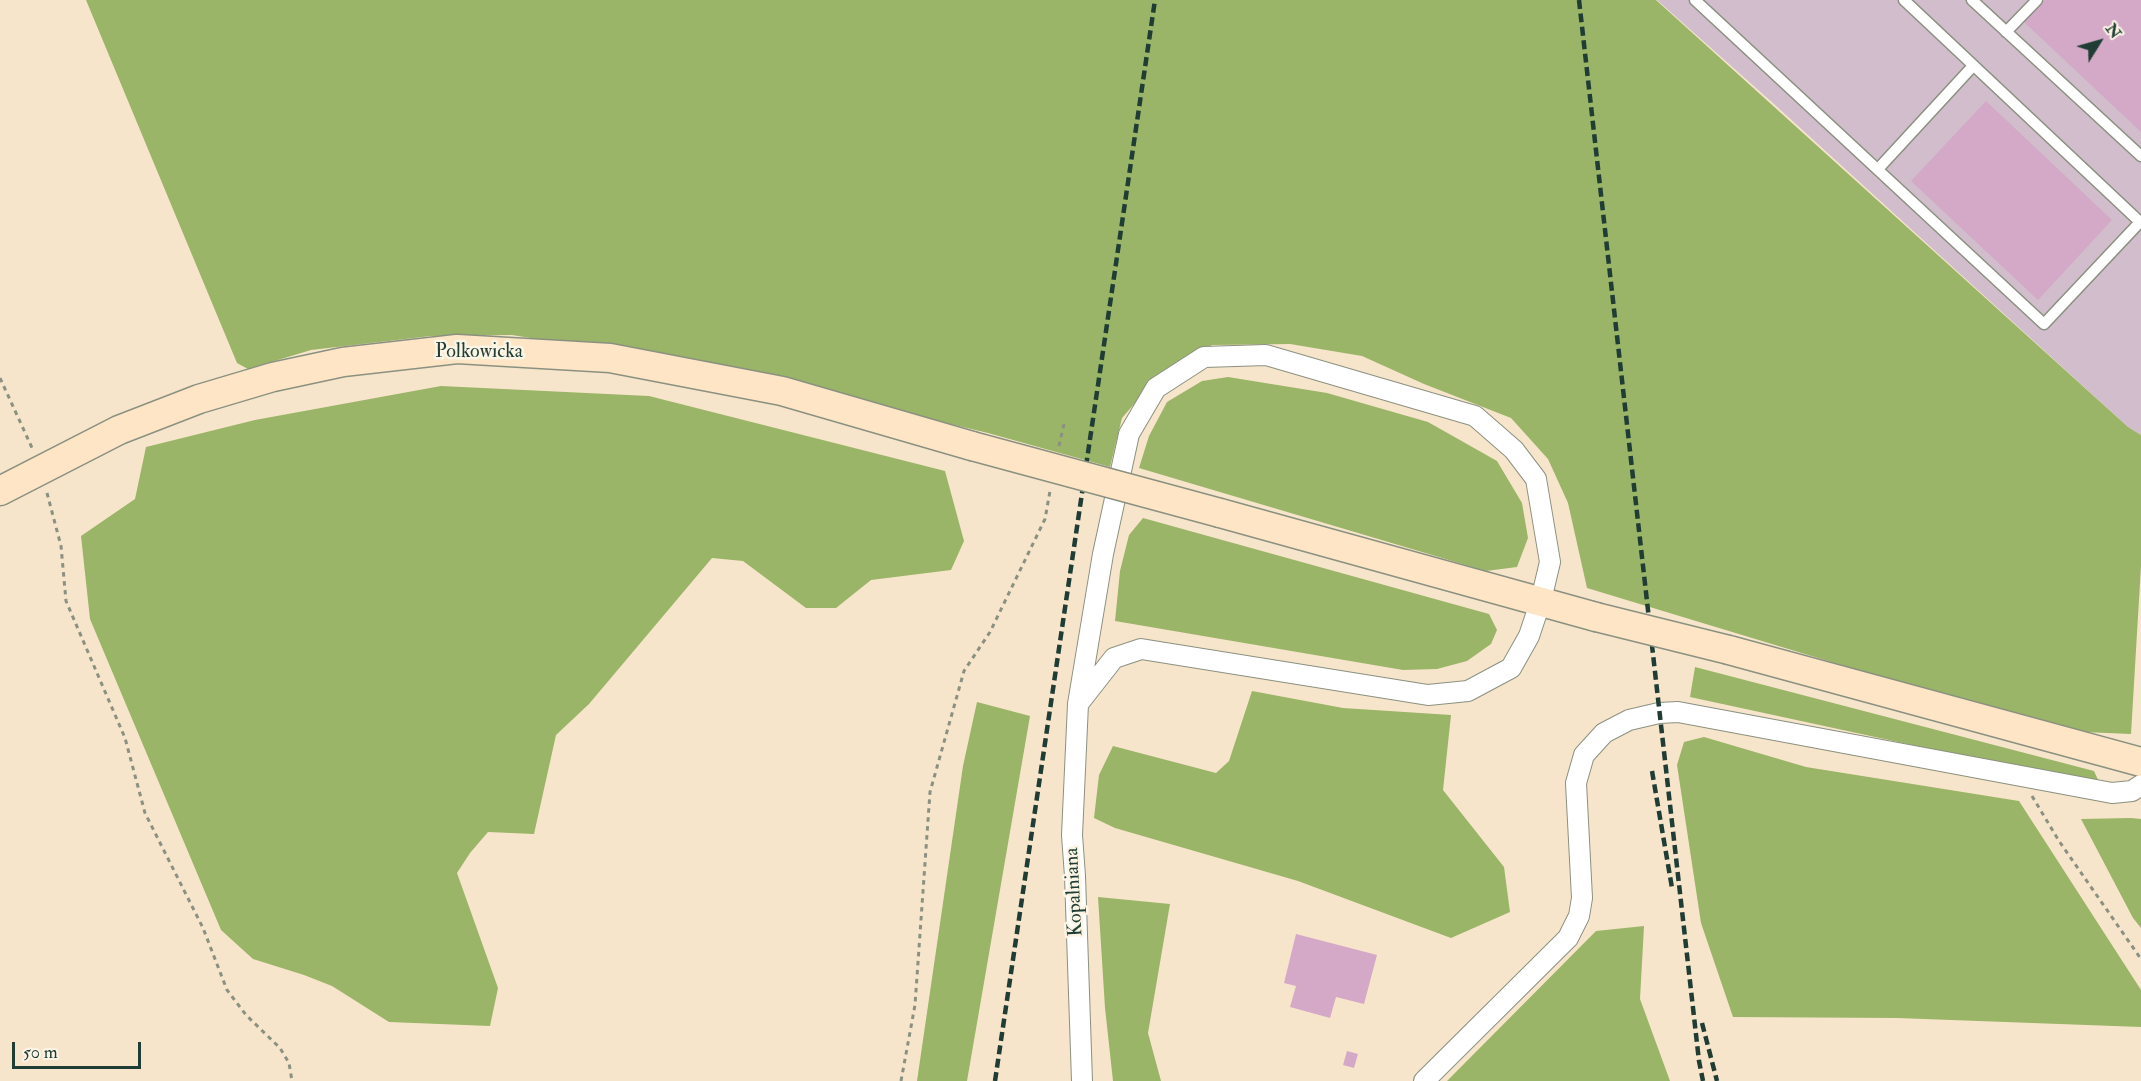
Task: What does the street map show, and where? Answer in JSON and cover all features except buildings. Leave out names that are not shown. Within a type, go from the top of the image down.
[{"type":"main road","name":"Polkowicka","points":[[0,491],[119,430],[199,399],[273,377],[342,362],[457,349],[610,358],[782,392],[1596,616],[2141,762]]},
{"type":"street","name":"Kopalniana","points":[[1078,704],[1114,658],[1140,649],[1428,694],[1468,691],[1511,668],[1529,636],[1541,600],[1550,562],[1536,480],[1514,450],[1475,416],[1266,355],[1204,357],[1156,388],[1128,434],[1103,554],[1078,704],[1071,835],[1075,876],[1082,1081]]},
{"type":"street","points":[[1424,1081],[1568,938],[1579,916],[1582,898],[1576,783],[1584,755],[1604,734],[1629,720],[1659,712],[1677,712],[2112,792],[2132,791],[2141,785]]},
{"type":"lane","points":[[1695,0],[2044,324],[2140,221],[1904,0]]},
{"type":"lane","points":[[1972,0],[2141,156]]},
{"type":"lane","points":[[2006,32],[2037,0]]},
{"type":"lane","points":[[1878,169],[1973,66]]},
{"type":"path","points":[[0,378],[41,469],[61,546],[66,601],[125,738],[145,813],[203,928],[227,990],[246,1015],[280,1048],[289,1063],[292,1081]]},
{"type":"path","points":[[1058,456],[1064,424]]},
{"type":"path","points":[[900,1081],[915,1005],[930,792],[964,671],[990,632],[1045,519],[1051,488]]},
{"type":"path","points":[[2029,777],[2029,791],[2059,841],[2141,959]]},
{"type":"shaded area","points":[[1657,0],[2141,0],[2141,435],[2128,427]]},
{"type":"green space","points":[[86,0],[1656,0],[2128,427],[2141,435],[2141,566],[2131,734],[2059,731],[1587,588],[1568,503],[1548,459],[1511,418],[1424,384],[1362,356],[1290,344],[1212,345],[1147,389],[1122,418],[1110,467],[988,433],[842,398],[661,359],[512,335],[431,336],[311,350],[248,369],[237,363]]},
{"type":"green space","points":[[1228,377],[1327,393],[1428,422],[1497,461],[1522,503],[1528,538],[1517,567],[1486,571],[1139,468],[1149,436],[1167,402],[1202,381]]},
{"type":"green space","points":[[441,386],[649,396],[945,471],[964,541],[951,570],[871,580],[836,608],[806,608],[743,561],[712,558],[589,704],[556,735],[534,834],[488,832],[457,873],[498,988],[490,1026],[389,1022],[332,986],[253,959],[221,930],[90,619],[81,536],[135,499],[146,447],[255,420]]},
{"type":"green space","points":[[1143,518],[1489,614],[1497,630],[1491,644],[1467,661],[1437,669],[1403,670],[1115,621],[1120,571],[1129,535]]},
{"type":"green space","points":[[1695,667],[2094,771],[2099,782],[2014,767],[1690,697]]},
{"type":"green space","points":[[1252,691],[1343,708],[1451,715],[1443,790],[1504,867],[1510,912],[1451,938],[1298,881],[1115,828],[1094,818],[1099,775],[1113,746],[1216,773],[1229,761]]},
{"type":"green space","points":[[977,702],[1030,716],[967,1081],[917,1081],[963,766]]},
{"type":"green space","points":[[1704,737],[1806,767],[2019,801],[2141,990],[2141,1027],[1897,1018],[1733,1017],[1701,923],[1677,765],[1684,742]]},
{"type":"green space","points":[[2081,819],[2141,819],[2141,928],[2133,918]]},
{"type":"green space","points":[[1098,897],[1170,904],[1148,1033],[1161,1081],[1113,1081],[1105,1008]]},
{"type":"green space","points":[[1644,926],[1640,999],[1670,1081],[1447,1081],[1596,931]]},
{"type":"railway","points":[[995,1081],[1155,0]]},
{"type":"railway","points":[[1579,0],[1703,1081]]},
{"type":"railway","points":[[1652,771],[1672,888]]},
{"type":"railway","points":[[1702,1023],[1717,1081]]}]
